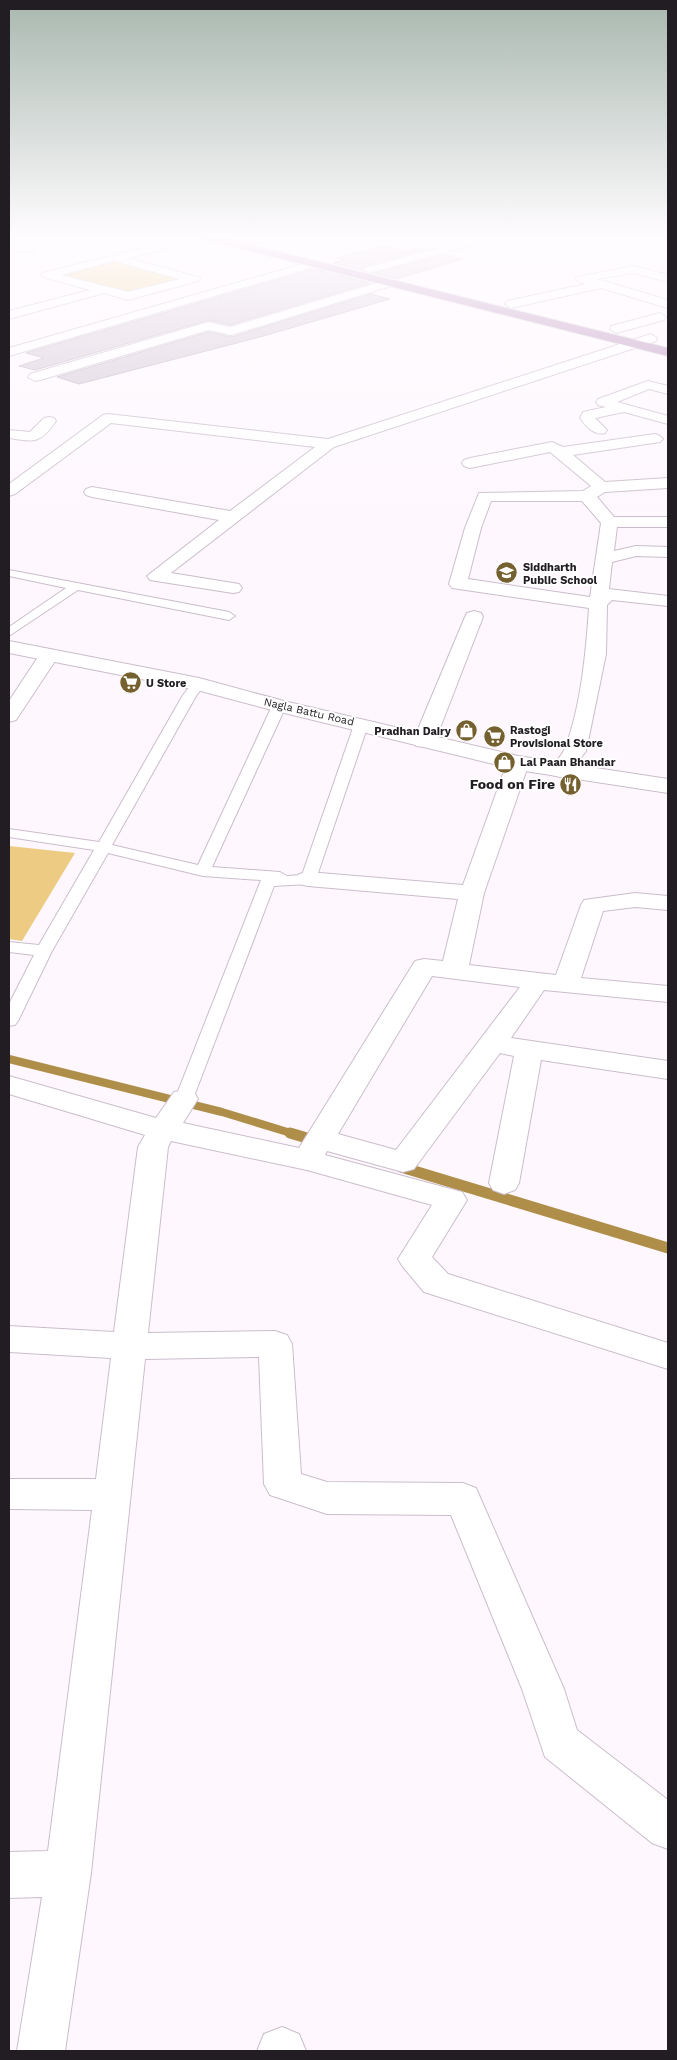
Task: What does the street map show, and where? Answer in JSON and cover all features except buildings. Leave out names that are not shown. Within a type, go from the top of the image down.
[{"type":"highway","points":[[591,333],[668,352]]},
{"type":"highway","points":[[632,333],[668,342]]},
{"type":"street","points":[[10,351],[73,333]]},
{"type":"street","points":[[35,377],[184,333]]},
{"type":"street","points":[[233,588],[156,576],[329,444],[651,338]]},
{"type":"street","points":[[668,390],[648,385],[603,402],[668,420]]},
{"type":"street","points":[[600,430],[587,418],[588,415],[626,408]]},
{"type":"street","points":[[9,491],[108,418],[329,444]]},
{"type":"street","points":[[9,434],[34,437],[49,421]]},
{"type":"street","points":[[561,452],[656,439]]},
{"type":"street","points":[[470,463],[552,447],[561,452],[594,491],[609,522],[598,604],[596,654],[586,707],[575,751],[560,770]]},
{"type":"street","points":[[598,604],[486,586],[458,584],[473,528],[485,496],[594,491],[668,483]]},
{"type":"street","points":[[92,492],[233,517]]},
{"type":"street","points":[[609,522],[668,522]]},
{"type":"street","points":[[604,559],[636,551],[668,552]]},
{"type":"street","points":[[598,604],[608,594],[668,601]]},
{"type":"street","points":[[424,741],[474,617]]},
{"type":"street","name":"Nagla Battu Road","points":[[9,647],[199,684],[279,706],[518,763],[668,786]]},
{"type":"street","points":[[596,654],[618,653]]},
{"type":"street","points":[[9,716],[49,655]]},
{"type":"street","points":[[454,972],[472,893],[518,763]]},
{"type":"street","points":[[308,879],[472,893]]},
{"type":"street","points":[[570,985],[568,980],[593,905],[635,900],[668,903]]},
{"type":"street","points":[[314,1148],[424,968],[668,994]]},
{"type":"street","points":[[9,1085],[173,1116],[190,1134],[314,1148],[403,1162],[493,1043],[537,981]]},
{"type":"street","points":[[493,1043],[668,1070]]},
{"type":"street","points":[[504,1183],[529,1050]]},
{"type":"street","points":[[41,2051],[68,1873],[153,1147],[173,1116]]},
{"type":"street","points":[[314,1148],[451,1200],[414,1259],[436,1283],[668,1356]]},
{"type":"street","points":[[9,1338],[129,1346],[275,1344],[283,1484],[327,1498],[463,1499],[543,1688],[560,1743],[668,1827]]},
{"type":"street","points":[[9,1494],[112,1494]]},
{"type":"street","points":[[9,1875],[68,1873]]},
{"type":"lane","points":[[9,573],[229,616]]},
{"type":"lane","points":[[9,632],[76,586]]},
{"type":"lane","points":[[9,1021],[44,951],[190,695],[199,684]]},
{"type":"lane","points":[[203,871],[279,706]]},
{"type":"lane","points":[[308,879],[361,725]]},
{"type":"lane","points":[[9,833],[103,848],[203,871],[308,879]]},
{"type":"lane","points":[[173,1116],[268,882],[308,879]]},
{"type":"lane","points":[[9,947],[44,951]]},
{"type":"shaded area","points":[[9,846],[75,853],[22,941],[9,939]]},
{"type":"waterway","points":[[9,1059],[222,1112],[294,1134]]},
{"type":"waterway","points":[[290,1133],[317,1141]]},
{"type":"waterway","points":[[401,1167],[668,1248]]},
{"type":"place","name":"Siddharth Public School","points":[[507,573]]},
{"type":"place","name":"U Store","points":[[130,683]]},
{"type":"place","name":"Pradhan Dairy","points":[[467,731]]},
{"type":"place","name":"Rastogi Provisional Store","points":[[494,736]]},
{"type":"place","name":"Lal Paan Bhandar","points":[[504,762]]},
{"type":"place","name":"Food on Fire","points":[[571,784]]}]
